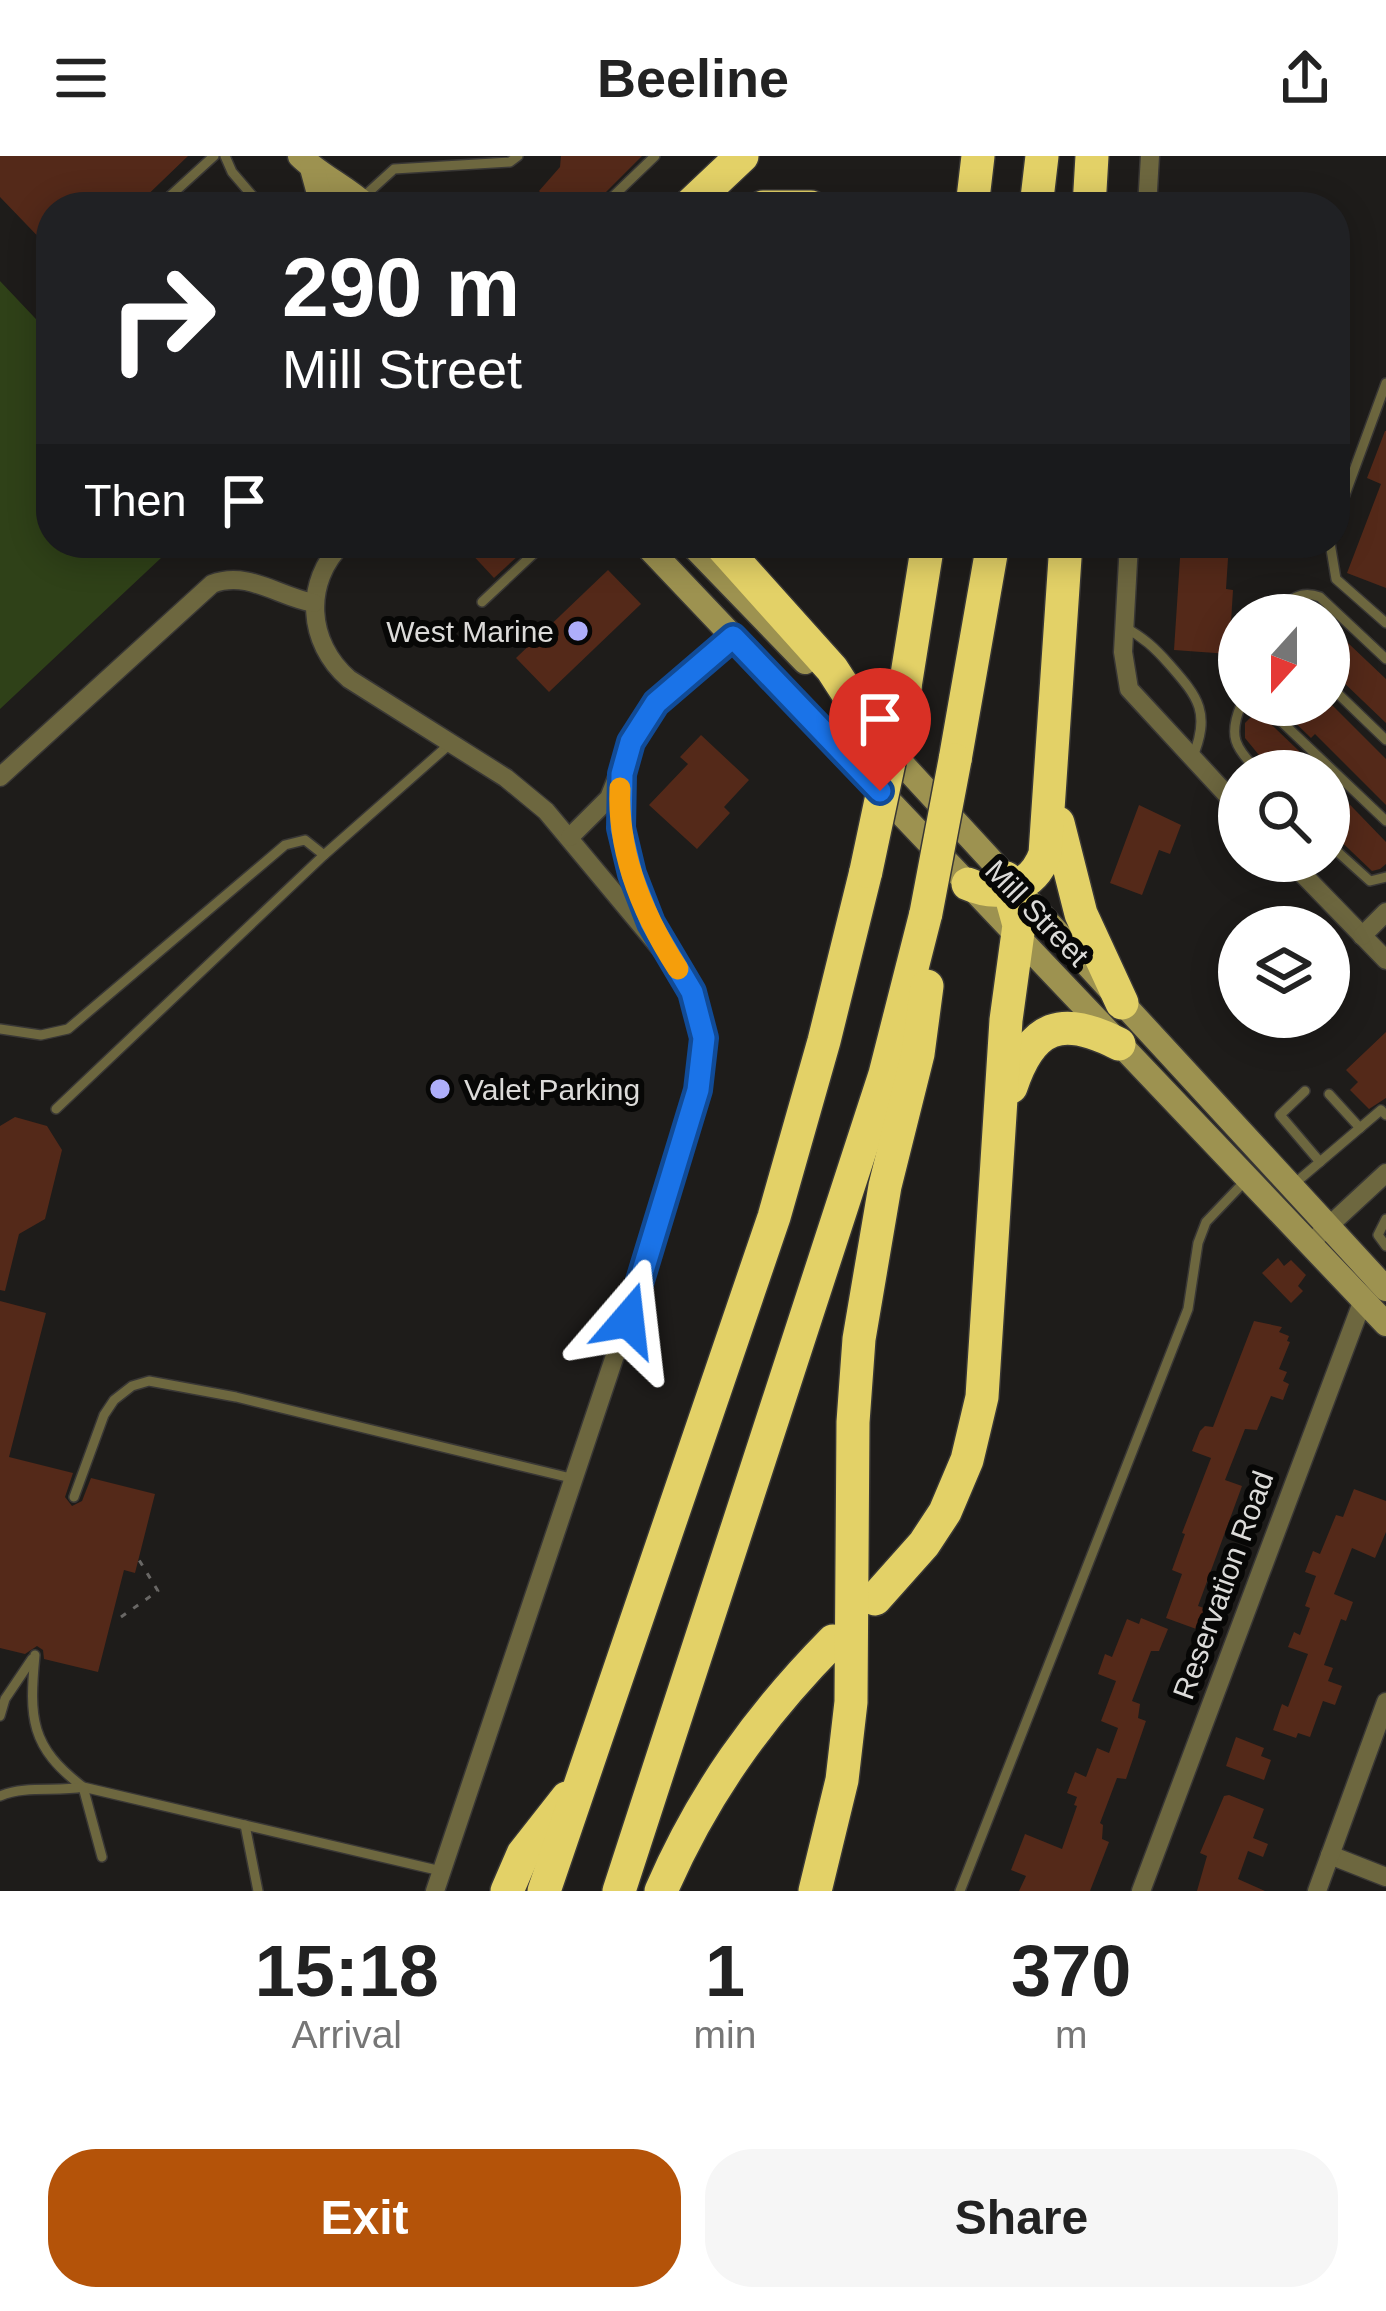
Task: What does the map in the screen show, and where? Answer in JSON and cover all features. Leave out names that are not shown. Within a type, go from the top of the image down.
[{"type":"highway","points":[[704,192],[742,156]]},
{"type":"highway","points":[[974,192],[978,156]]},
{"type":"highway","points":[[1038,192],[1042,156]]},
{"type":"highway","points":[[1090,192],[1092,156]]},
{"type":"highway","points":[[732,558],[832,669],[874,734]]},
{"type":"highway","points":[[544,1891],[781,1195],[866,871],[904,687],[924,558]]},
{"type":"highway","points":[[619,1891],[885,1074],[926,915],[990,558]]},
{"type":"highway","points":[[968,884],[989,891],[1011,885],[1034,874],[1046,854],[1065,558]]},
{"type":"highway","points":[[1051,755],[1055,811],[1071,884],[1092,944],[1122,1003]]},
{"type":"highway","points":[[875,1598],[924,1544],[945,1512],[976,1429],[986,1365],[1006,1020],[1018,938],[1011,885]]},
{"type":"highway","points":[[815,1891],[834,1822],[851,1702],[853,1422],[859,1339],[886,1186],[922,1028],[926,915]]},
{"type":"highway","points":[[1003,1111],[1022,1058],[1041,1036],[1076,1027],[1119,1044]]},
{"type":"highway","points":[[661,1891],[697,1813],[734,1754],[833,1641]]},
{"type":"highway","points":[[507,1891],[523,1854],[579,1783]]},
{"type":"main road","points":[[306,162],[350,192]]},
{"type":"main road","points":[[306,162],[321,192]]},
{"type":"main road","name":"Mill Street","points":[[658,558],[1247,1179],[1318,1236],[1374,1295],[1386,1324]]},
{"type":"main road","name":"Mill Street","points":[[704,558],[874,734],[1291,1187],[1318,1236]]},
{"type":"street","points":[[1148,192],[1150,156]]},
{"type":"street","points":[[329,558],[314,603],[319,636],[340,670],[532,798],[570,837],[676,967]]},
{"type":"street","points":[[1128,558],[1124,670],[1129,689],[1218,786]]},
{"type":"street","points":[[0,777],[212,584],[246,579],[282,596],[314,603]]},
{"type":"street","points":[[570,837],[610,798],[656,703],[733,637]]},
{"type":"street","points":[[435,1891],[574,1479],[698,1090],[704,1057],[701,1020],[692,992],[641,901],[625,847],[620,808],[626,757]]},
{"type":"street","points":[[1310,882],[1386,960]]},
{"type":"street","points":[[1362,935],[1386,912]]},
{"type":"street","points":[[1318,1236],[1386,1173]]},
{"type":"street","name":"Reservation Road","points":[[1141,1891],[1374,1295]]},
{"type":"street","points":[[1317,1891],[1386,1702]]},
{"type":"street","points":[[1330,1856],[1386,1876]]},
{"type":"lane","points":[[174,192],[214,156]]},
{"type":"lane","points":[[225,156],[249,192]]},
{"type":"lane","points":[[374,192],[394,169],[510,162],[518,156]]},
{"type":"lane","points":[[618,192],[656,156]]},
{"type":"lane","points":[[1350,481],[1386,383]]},
{"type":"lane","points":[[482,602],[529,558]]},
{"type":"lane","points":[[1332,558],[1336,579],[1386,623]]},
{"type":"lane","points":[[1350,625],[1386,659]]},
{"type":"lane","points":[[1124,627],[1151,643],[1192,688],[1202,725],[1192,759]]},
{"type":"lane","points":[[1350,705],[1386,740]]},
{"type":"lane","points":[[1286,726],[1386,821]]},
{"type":"lane","points":[[56,1109],[324,855],[451,743]]},
{"type":"lane","points":[[0,1029],[41,1035],[68,1029],[285,845],[305,840],[324,855]]},
{"type":"lane","points":[[1350,866],[1370,881],[1386,877]]},
{"type":"lane","points":[[1305,1091],[1280,1115],[1320,1162]]},
{"type":"lane","points":[[1329,1094],[1360,1128]]},
{"type":"lane","points":[[1291,1187],[1381,1110],[1386,1115]]},
{"type":"lane","points":[[960,1891],[1188,1309],[1206,1222],[1247,1179]]},
{"type":"lane","points":[[1386,1219],[1378,1235],[1386,1246]]},
{"type":"lane","points":[[74,1497],[104,1414],[131,1387],[149,1381],[236,1396],[574,1479]]},
{"type":"lane","points":[[0,1716],[5,1699],[35,1654],[31,1696],[35,1729],[46,1754],[83,1787],[102,1857]]},
{"type":"lane","points":[[0,1796],[83,1787],[441,1871]]},
{"type":"lane","points":[[245,1825],[258,1891]]},
{"type":"path","points":[[121,1617],[158,1592],[136,1555]]},
{"type":"shaded area","points":[[0,281],[36,319],[36,558],[161,558],[0,709]]},
{"type":"building","points":[[0,156],[188,156],[151,192],[36,192],[36,234],[0,197]]},
{"type":"building","points":[[561,156],[642,156],[606,192],[540,192],[560,167]]},
{"type":"building","points":[[1385,431],[1386,588],[1347,573],[1381,484],[1367,478]]},
{"type":"building","points":[[475,558],[516,558],[494,578]]},
{"type":"building","points":[[1180,558],[1228,558],[1226,589],[1233,594],[1218,594],[1218,653],[1174,650]]},
{"type":"building","name":"West Marine","points":[[608,570],[641,604],[549,692],[516,658]]},
{"type":"building","points":[[1350,645],[1386,679],[1386,723],[1350,689]]},
{"type":"building","points":[[1350,723],[1386,759],[1386,805],[1350,769],[1350,750],[1331,750],[1315,734],[1311,738],[1299,726]]},
{"type":"building","points":[[1245,726],[1273,726],[1298,750],[1255,750],[1245,738]]},
{"type":"building","points":[[701,735],[749,780],[724,807],[730,813],[697,849],[649,805],[688,764],[680,757]]},
{"type":"building","points":[[1139,805],[1181,825],[1170,854],[1159,850],[1142,895],[1110,883]]},
{"type":"building","points":[[1350,805],[1386,842],[1386,864],[1372,871],[1350,850]]},
{"type":"building","points":[[1386,1032],[1386,1098],[1369,1109],[1350,1090],[1358,1082],[1346,1070]]},
{"type":"building","points":[[15,1117],[47,1126],[62,1150],[45,1219],[19,1234],[5,1291],[0,1290],[0,1126]]},
{"type":"building","points":[[1278,1258],[1284,1266],[1291,1260],[1306,1275],[1298,1286],[1303,1291],[1291,1303],[1262,1273]]},
{"type":"building","points":[[0,1301],[46,1313],[9,1457],[73,1473],[65,1497],[72,1506],[82,1501],[91,1478],[155,1494],[135,1573],[124,1570],[98,1672],[44,1659],[37,1646],[25,1654],[0,1648]]},
{"type":"building","points":[[1254,1321],[1282,1327],[1279,1332],[1289,1336],[1279,1369],[1287,1372],[1283,1381],[1289,1384],[1283,1400],[1271,1396],[1257,1430],[1245,1429],[1225,1480],[1242,1486],[1198,1606],[1207,1609],[1199,1630],[1166,1618],[1182,1574],[1172,1570],[1182,1533],[1211,1458],[1192,1451],[1200,1431],[1213,1427]]},
{"type":"building","points":[[1354,1489],[1386,1501],[1386,1532],[1375,1558],[1352,1548],[1334,1594],[1353,1602],[1346,1621],[1341,1619],[1324,1665],[1333,1668],[1328,1681],[1342,1686],[1335,1705],[1323,1701],[1310,1737],[1298,1733],[1296,1738],[1273,1730],[1282,1704],[1288,1707],[1308,1654],[1288,1647],[1294,1632],[1300,1635],[1310,1608],[1305,1606],[1316,1576],[1305,1572],[1313,1551],[1320,1554],[1336,1515],[1343,1517]]},
{"type":"building","points":[[1141,1618],[1168,1629],[1159,1651],[1151,1651],[1132,1701],[1140,1704],[1138,1718],[1146,1721],[1126,1779],[1117,1778],[1100,1823],[1102,1839],[1109,1842],[1090,1891],[1019,1891],[1026,1876],[1011,1870],[1025,1834],[1062,1849],[1077,1806],[1077,1797],[1067,1793],[1075,1772],[1086,1777],[1097,1748],[1109,1753],[1118,1728],[1101,1721],[1116,1681],[1098,1674],[1105,1654],[1112,1657],[1127,1619],[1139,1624]]},
{"type":"building","points":[[1236,1737],[1264,1748],[1261,1756],[1271,1760],[1264,1780],[1226,1766]]},
{"type":"building","points":[[1224,1796],[1264,1809],[1253,1838],[1268,1844],[1263,1857],[1248,1851],[1238,1879],[1265,1891],[1197,1891],[1207,1856],[1200,1853]]},
{"type":"slow traffic","points":[[620,788],[621,828],[632,874],[651,923],[678,969]]},
{"type":"place","name":"West Marine","points":[[578,631]]},
{"type":"place","name":"Valet Parking","points":[[440,1089]]},
{"type":"route","points":[[628,1320],[694,1105],[704,1057],[701,1020],[692,992],[651,923],[625,847],[620,791],[631,742],[656,703],[733,637],[880,791]]}]
